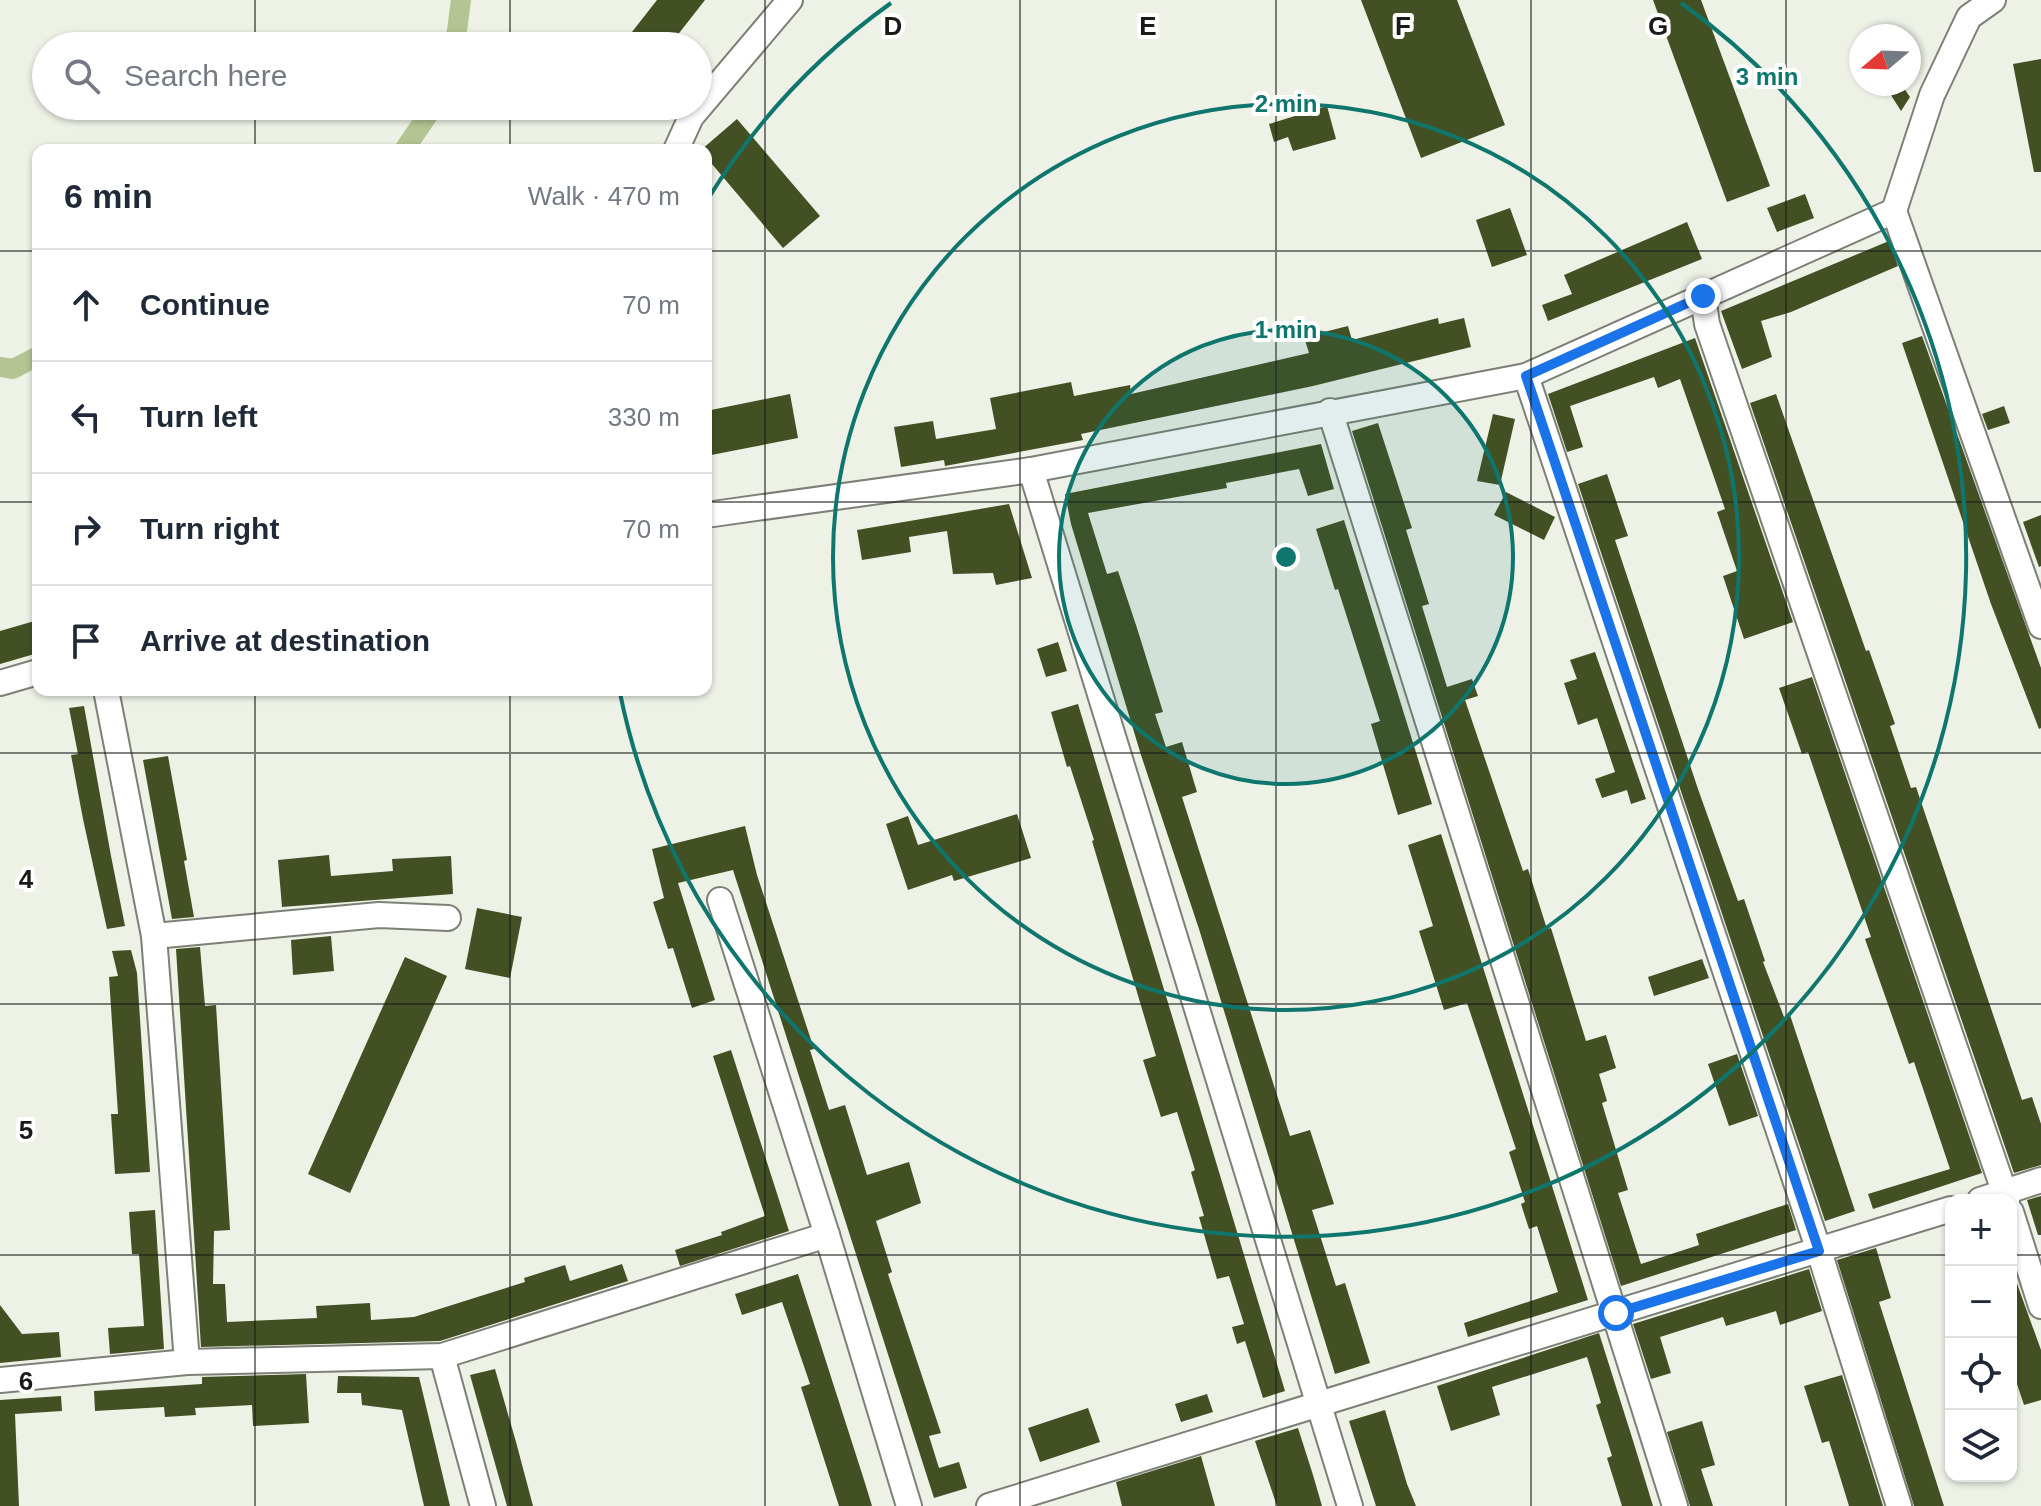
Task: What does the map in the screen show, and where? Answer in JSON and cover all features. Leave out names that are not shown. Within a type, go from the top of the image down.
[{"type":"street","points":[[712,92],[790,0]]},
{"type":"street","points":[[1993,0],[1969,17],[1938,82],[1894,211],[2041,626]]},
{"type":"street","points":[[679,144],[690,120]]},
{"type":"street","points":[[712,514],[1031,470],[1526,376],[1894,211]]},
{"type":"street","points":[[1703,296],[1707,324],[2006,1194]]},
{"type":"street","points":[[1526,376],[1819,1251],[1899,1506]]},
{"type":"street","points":[[1330,411],[1675,1506]]},
{"type":"street","points":[[1031,470],[1350,1506]]},
{"type":"street","points":[[0,683],[32,674]]},
{"type":"street","points":[[107,696],[154,936],[187,1362]]},
{"type":"street","points":[[720,900],[827,1235],[909,1506]]},
{"type":"street","points":[[154,936],[379,915],[448,918]]},
{"type":"street","points":[[2017,1195],[2041,1180]]},
{"type":"street","points":[[989,1506],[1945,1211]]},
{"type":"street","points":[[2017,1230],[2041,1306]]},
{"type":"street","points":[[0,1380],[187,1362],[442,1356],[827,1235]]},
{"type":"street","points":[[442,1356],[483,1506]]},
{"type":"building","points":[[657,0],[705,0],[680,32],[632,32]]},
{"type":"building","points":[[1361,0],[1457,0],[1505,125],[1421,158]]},
{"type":"building","points":[[1653,0],[1701,0],[1770,186],[1727,202]]},
{"type":"building","points":[[2041,59],[2041,172],[2034,172],[2013,64]]},
{"type":"building","points":[[1892,96],[1910,97],[1901,111]]},
{"type":"building","points":[[1327,106],[1336,139],[1293,151],[1288,137],[1274,142],[1269,124]]},
{"type":"building","points":[[737,119],[820,216],[783,248],[712,164],[712,144],[708,144]]},
{"type":"building","points":[[1805,194],[1814,218],[1777,232],[1767,208]]},
{"type":"building","points":[[1510,208],[1527,255],[1492,267],[1476,220]]},
{"type":"building","points":[[1687,222],[1702,259],[1548,321],[1542,305],[1572,294],[1564,275]]},
{"type":"building","points":[[1889,241],[1898,266],[1791,312],[1761,321],[1772,357],[1742,369],[1721,311]]},
{"type":"building","points":[[1438,318],[1439,324],[1464,318],[1471,347],[1313,386],[1081,434],[1083,440],[945,466],[944,460],[901,467],[894,427],[933,421],[936,439],[996,429],[990,398],[1071,382],[1074,396],[1130,385],[1131,394],[1309,353],[1304,337],[1348,326],[1352,340]]},
{"type":"building","points":[[1922,336],[2041,668],[2039,729],[1991,604],[1902,343]]},
{"type":"building","points":[[1695,338],[1793,622],[1744,639],[1723,576],[1737,571],[1717,512],[1725,509],[1680,379],[1658,388],[1654,377],[1570,406],[1583,447],[1567,452],[1548,394]]},
{"type":"building","points":[[790,394],[798,438],[712,455],[712,410]]},
{"type":"building","points":[[1776,394],[1866,651],[1869,650],[1895,724],[1890,726],[1911,788],[1916,787],[2022,1100],[2032,1097],[2041,1124],[2041,1165],[2014,1173],[1750,403]]},
{"type":"building","points":[[2004,406],[2010,423],[1988,430],[1982,414]]},
{"type":"building","points":[[1493,414],[1515,419],[1500,485],[1477,481]]},
{"type":"building","points":[[1378,423],[1412,528],[1406,530],[1429,604],[1422,606],[1447,687],[1472,679],[1478,696],[1465,700],[1523,871],[1528,869],[1547,929],[1551,928],[1586,1041],[1606,1035],[1616,1068],[1599,1074],[1607,1101],[1602,1103],[1628,1190],[1618,1193],[1641,1264],[1699,1245],[1696,1234],[1788,1204],[1796,1230],[1621,1286],[1352,431]]},
{"type":"building","points":[[1321,444],[1334,489],[1308,496],[1299,469],[1226,483],[1227,488],[1088,513],[1107,574],[1118,571],[1137,628],[1163,712],[1155,714],[1166,747],[1182,742],[1197,792],[1182,797],[1290,1136],[1310,1130],[1334,1204],[1312,1210],[1336,1286],[1345,1283],[1370,1363],[1335,1374],[1199,929],[1141,755],[1071,524],[1065,494]]},
{"type":"building","points":[[1607,474],[1628,536],[1615,540],[1698,789],[1738,901],[1744,899],[1784,1017],[1790,1015],[1855,1211],[1825,1221],[1578,484]]},
{"type":"building","points":[[1506,492],[1555,517],[1544,540],[1494,515]]},
{"type":"building","points":[[1009,504],[1032,578],[996,585],[993,573],[953,574],[947,531],[909,537],[911,552],[862,560],[857,530]]},
{"type":"building","points":[[2041,515],[2041,566],[2039,567],[2023,522]]},
{"type":"building","points":[[1344,520],[1432,804],[1398,815],[1371,724],[1380,721],[1316,529]]},
{"type":"building","points":[[32,622],[32,655],[0,664],[0,631]]},
{"type":"building","points":[[1058,642],[1067,671],[1046,677],[1037,649]]},
{"type":"building","points":[[1595,652],[1646,799],[1631,804],[1627,790],[1602,798],[1595,779],[1615,772],[1597,718],[1578,725],[1564,683],[1577,679],[1570,660]]},
{"type":"building","points":[[1812,677],[1982,1173],[1873,1209],[1868,1194],[1950,1169],[1914,1062],[1909,1064],[1865,939],[1871,937],[1808,752],[1802,754],[1779,688]]},
{"type":"building","points":[[1078,704],[1285,1391],[1263,1398],[1245,1341],[1237,1344],[1232,1327],[1244,1324],[1229,1276],[1217,1279],[1199,1217],[1204,1216],[1191,1172],[1195,1170],[1177,1112],[1161,1117],[1143,1060],[1156,1056],[1094,840],[1051,712]]},
{"type":"building","points":[[84,706],[125,926],[107,929],[71,755],[78,754],[69,708]]},
{"type":"building","points":[[168,756],[194,917],[172,919],[143,760]]},
{"type":"building","points":[[1017,814],[1031,858],[954,881],[952,875],[908,890],[886,824],[908,816],[918,845]]},
{"type":"building","points":[[745,826],[757,875],[814,1049],[810,1050],[829,1110],[845,1105],[867,1175],[909,1162],[921,1203],[876,1221],[892,1272],[888,1274],[941,1433],[929,1436],[939,1468],[959,1462],[967,1488],[934,1498],[733,870],[678,883],[715,1000],[692,1008],[673,948],[668,949],[653,902],[664,898],[652,849]]},
{"type":"building","points":[[1441,834],[1588,1300],[1468,1337],[1464,1323],[1558,1292],[1537,1226],[1529,1229],[1521,1204],[1525,1202],[1509,1152],[1516,1149],[1467,1003],[1444,1010],[1419,931],[1433,926],[1408,845]]},
{"type":"building","points":[[329,855],[331,876],[393,871],[392,859],[451,856],[453,894],[282,907],[278,860]]},
{"type":"building","points":[[477,908],[522,917],[510,978],[465,969]]},
{"type":"building","points":[[331,936],[334,971],[293,975],[291,940]]},
{"type":"building","points":[[200,947],[205,1006],[216,1005],[230,1230],[214,1231],[213,1284],[225,1284],[227,1322],[317,1318],[316,1306],[370,1303],[371,1320],[414,1317],[525,1282],[524,1278],[565,1265],[570,1281],[622,1264],[628,1281],[440,1341],[201,1347],[176,949]]},
{"type":"building","points":[[131,950],[137,973],[150,1172],[115,1174],[111,1114],[118,1114],[109,977],[118,976],[112,951]]},
{"type":"building","points":[[405,957],[447,976],[350,1193],[308,1174]]},
{"type":"building","points":[[1702,959],[1709,978],[1654,996],[1648,977]]},
{"type":"building","points":[[731,1050],[789,1231],[680,1266],[675,1250],[722,1235],[721,1232],[765,1216],[713,1056]]},
{"type":"building","points":[[1737,1054],[1758,1116],[1729,1126],[1708,1064]]},
{"type":"building","points":[[2041,1196],[2041,1235],[2038,1235],[2027,1200]]},
{"type":"building","points":[[155,1210],[164,1349],[110,1354],[108,1328],[144,1326],[139,1254],[132,1254],[129,1212]]},
{"type":"building","points":[[1876,1248],[1891,1298],[1879,1302],[1944,1506],[1914,1506],[1837,1260]]},
{"type":"building","points":[[1809,1269],[1822,1311],[1780,1325],[1776,1311],[1726,1326],[1723,1317],[1660,1337],[1671,1373],[1651,1379],[1633,1324]]},
{"type":"building","points":[[798,1274],[872,1506],[839,1506],[801,1387],[810,1384],[782,1302],[742,1315],[735,1294]]},
{"type":"building","points":[[2017,1284],[2041,1350],[2041,1400],[2024,1405],[2017,1384]]},
{"type":"building","points":[[0,1305],[22,1334],[59,1332],[61,1357],[0,1363]]},
{"type":"building","points":[[1599,1333],[1653,1506],[1622,1506],[1607,1458],[1612,1456],[1596,1405],[1601,1403],[1587,1357],[1492,1387],[1500,1415],[1451,1431],[1437,1386]]},
{"type":"building","points":[[495,1369],[533,1506],[507,1506],[470,1375]]},
{"type":"building","points":[[306,1374],[309,1423],[253,1426],[252,1405],[195,1408],[196,1415],[165,1417],[164,1407],[95,1411],[94,1391],[202,1384],[202,1377]]},
{"type":"building","points":[[1842,1375],[1883,1506],[1849,1506],[1829,1441],[1822,1443],[1804,1386]]},
{"type":"building","points":[[338,1376],[419,1377],[450,1506],[424,1506],[402,1410],[362,1405],[361,1393],[337,1393]]},
{"type":"building","points":[[1207,1394],[1213,1412],[1181,1422],[1175,1404]]},
{"type":"building","points":[[61,1396],[62,1411],[15,1414],[19,1506],[0,1506],[0,1400]]},
{"type":"building","points":[[1088,1408],[1100,1442],[1040,1462],[1028,1428]]},
{"type":"building","points":[[1385,1410],[1416,1506],[1376,1506],[1349,1421]]},
{"type":"building","points":[[1702,1421],[1715,1465],[1701,1469],[1713,1506],[1690,1506],[1667,1432]]},
{"type":"building","points":[[1298,1428],[1322,1506],[1277,1506],[1255,1441]]},
{"type":"building","points":[[1201,1456],[1215,1506],[1122,1506],[1116,1482]]},
{"type":"waterway","points":[[457,32],[461,0]]},
{"type":"waterway","points":[[408,144],[424,120]]},
{"type":"waterway","points":[[0,367],[13,369],[32,359]]},
{"type":"route","points":[[1616,1313],[1819,1251],[1526,376],[1703,296]]}]
